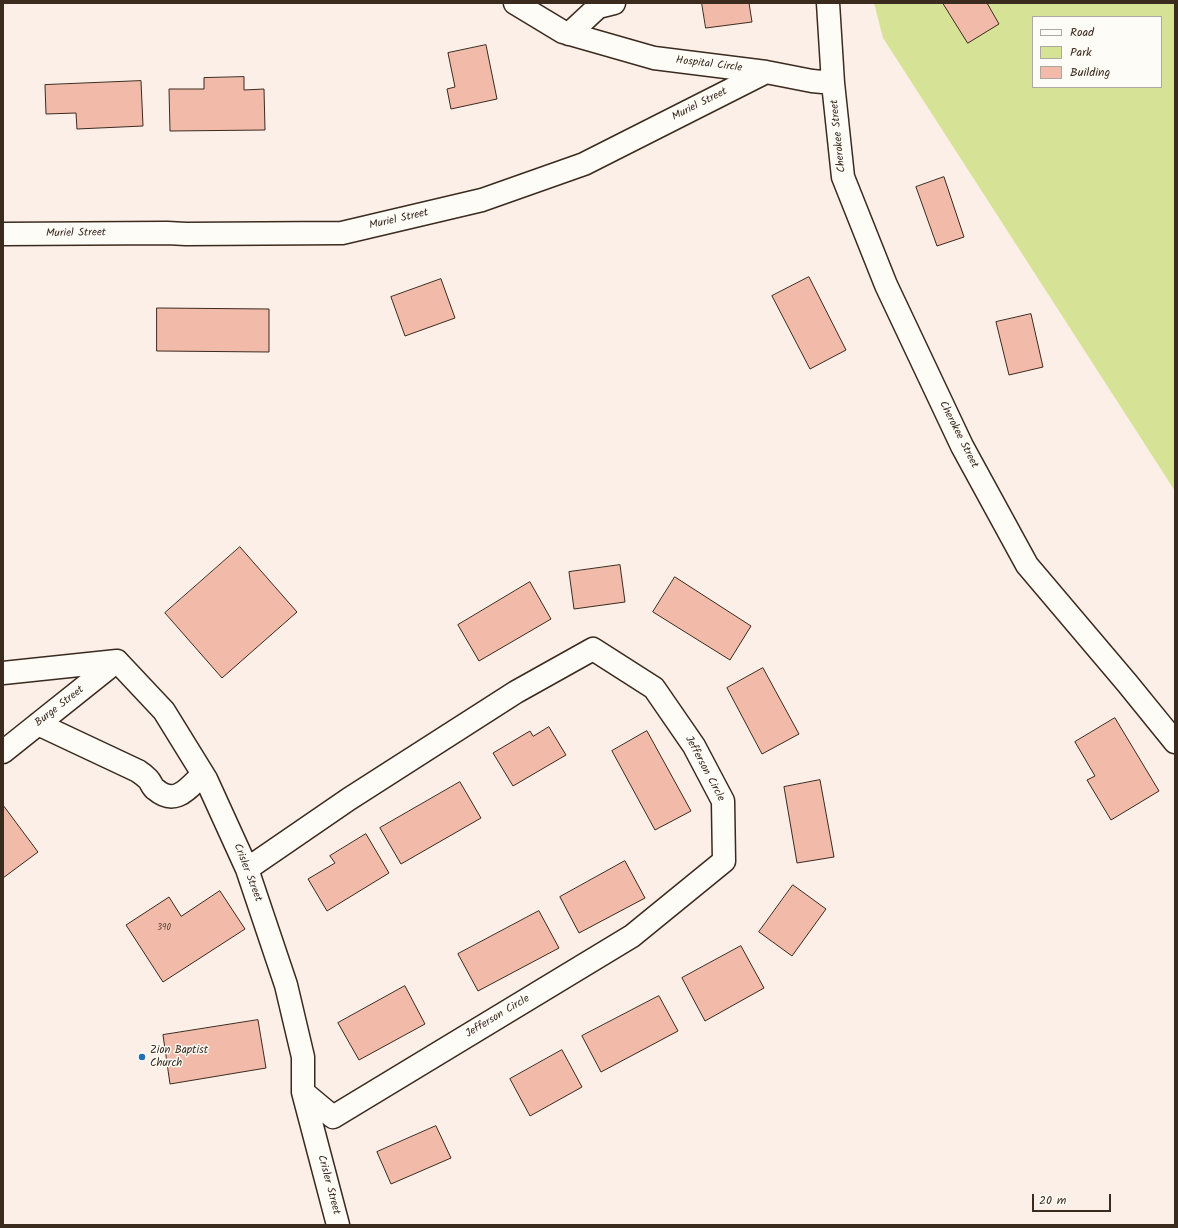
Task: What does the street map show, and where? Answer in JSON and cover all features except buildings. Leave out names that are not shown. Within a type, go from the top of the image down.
[{"type":"street","name":"Hospital Circle","points":[[515,3],[563,32],[654,58],[766,72],[812,81],[833,83]]},
{"type":"street","points":[[569,34],[598,8],[614,3]]},
{"type":"street","points":[[828,3],[833,83]]},
{"type":"street","name":"Muriel Street","points":[[3,234],[342,233],[482,200],[584,164],[766,72]]},
{"type":"street","name":"Cherokee Street","points":[[833,83],[843,178],[886,285],[962,446],[1027,565],[1175,742]]},
{"type":"street","name":"Jefferson Circle","points":[[247,869],[349,799],[516,692],[593,648],[654,688],[694,746],[723,801],[724,861],[632,936],[333,1116],[303,1092]]},
{"type":"street","points":[[3,673],[117,661]]},
{"type":"street","name":"Burge Street","points":[[3,752],[117,661]]},
{"type":"street","name":"Crisler Street","points":[[117,661],[164,711],[204,774],[247,869],[286,985],[303,1057],[303,1092],[338,1225]]},
{"type":"street","points":[[38,724],[138,770],[148,779],[154,788],[166,796],[176,797],[187,790],[204,774]]},
{"type":"green space","points":[[874,3],[1175,3],[1175,491],[883,38]]},
{"type":"place","name":"Zion Baptist Church","points":[[142,1057]]}]
